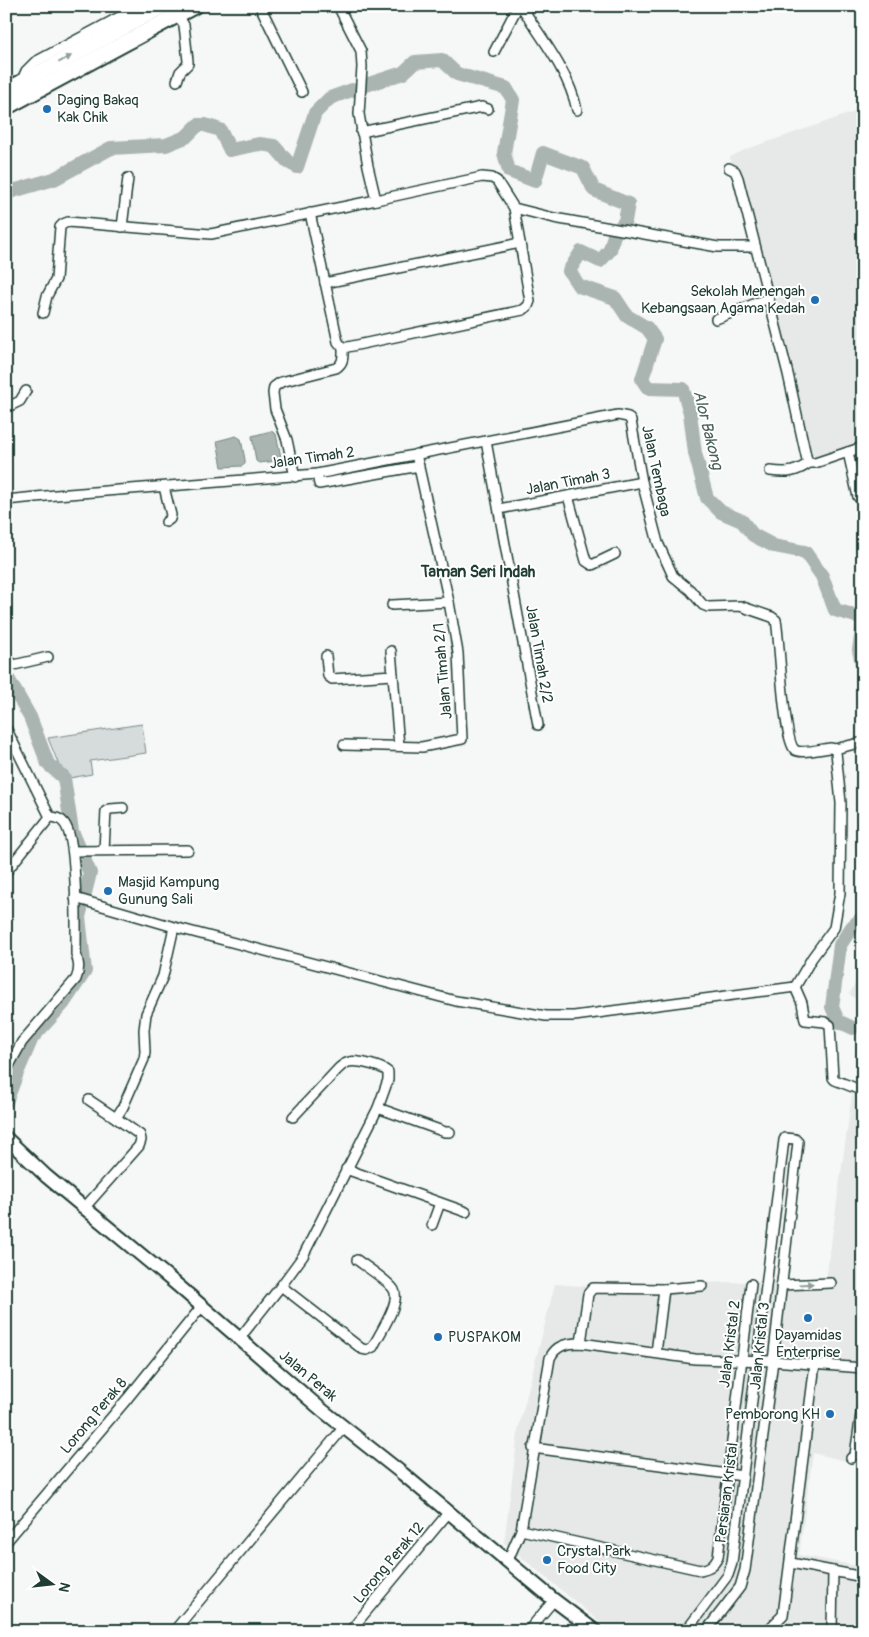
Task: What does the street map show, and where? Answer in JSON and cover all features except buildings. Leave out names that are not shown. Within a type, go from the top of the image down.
[{"type":"main road","points":[[6,90],[163,6]]},
{"type":"main road","points":[[6,107],[194,6]]},
{"type":"street","points":[[21,82],[26,71],[35,62],[140,6]]},
{"type":"street","points":[[260,6],[302,92]]},
{"type":"street","points":[[338,6],[361,52],[359,114],[361,132],[376,200]]},
{"type":"street","points":[[494,52],[520,6],[566,77],[574,96],[577,110]]},
{"type":"street","points":[[177,81],[180,72],[188,64],[184,25],[178,15]]},
{"type":"street","points":[[361,132],[482,107],[488,110]]},
{"type":"street","points":[[729,168],[735,171],[738,178],[788,374],[805,454],[810,463]]},
{"type":"street","points":[[43,313],[56,279],[60,227],[68,222],[212,234],[488,177],[497,181],[514,208],[530,301],[528,306],[523,310],[343,348]]},
{"type":"street","points":[[122,227],[128,178]]},
{"type":"street","points":[[514,208],[554,218],[718,247],[755,247]]},
{"type":"street","points":[[295,476],[287,440],[276,409],[273,393],[274,387],[281,382],[336,368],[343,361],[343,348],[338,342],[310,214]]},
{"type":"street","points":[[325,283],[520,243]]},
{"type":"street","points":[[716,319],[769,298]]},
{"type":"street","points":[[6,408],[20,401],[26,392]]},
{"type":"street","name":"Jalan Timah 2","points":[[6,500],[317,474],[618,415]]},
{"type":"street","name":"Jalan Tembaga","points":[[618,415],[628,416],[631,421],[642,482],[658,543],[673,576],[690,590],[703,605],[708,607],[740,606],[776,620],[786,715],[792,746],[794,750],[800,752],[834,749]]},
{"type":"street","name":"Jalan Timah 2/2","points":[[486,440],[538,725]]},
{"type":"street","points":[[770,471],[787,473],[800,469],[810,463],[863,447]]},
{"type":"street","points":[[848,452],[858,497]]},
{"type":"street","name":"Jalan Timah 2/1","points":[[399,746],[422,747],[462,739],[458,653],[449,602],[416,454]]},
{"type":"street","points":[[317,474],[319,484],[419,466]]},
{"type":"street","name":"Jalan Timah 3","points":[[499,509],[642,482]]},
{"type":"street","points":[[164,487],[171,516],[166,522]]},
{"type":"street","points":[[568,496],[586,561],[592,564],[615,554]]},
{"type":"street","points":[[392,605],[449,602]]},
{"type":"street","points":[[344,745],[399,746],[391,651]]},
{"type":"street","points":[[326,656],[328,676],[332,679],[393,675]]},
{"type":"street","points":[[6,658],[14,665],[48,657]]},
{"type":"street","points":[[6,728],[50,818]]},
{"type":"street","points":[[795,987],[812,958],[834,928],[840,893],[841,812],[834,749],[863,742]]},
{"type":"street","points":[[104,850],[106,811],[123,808]]},
{"type":"street","points":[[6,1071],[22,1042],[76,979],[79,971],[80,965],[76,954],[80,900],[75,852],[64,823],[60,819],[50,818]]},
{"type":"street","points":[[6,872],[50,818]]},
{"type":"street","points":[[75,852],[188,850]]},
{"type":"street","points":[[80,900],[174,927],[456,1001],[546,1016],[574,1016],[795,987]]},
{"type":"street","points":[[116,1118],[123,1107],[144,1059],[146,1014],[163,976],[174,927]]},
{"type":"street","points":[[795,987],[802,1003],[805,1020],[825,1022],[830,1025],[833,1078],[863,1091]]},
{"type":"street","points":[[239,1339],[303,1256],[378,1108],[388,1080],[388,1072],[381,1067],[355,1061],[349,1062],[338,1068],[293,1117]]},
{"type":"street","points":[[85,1207],[139,1146],[141,1140],[140,1135],[90,1100]]},
{"type":"street","points":[[378,1108],[445,1132],[450,1132]]},
{"type":"street","name":"Jalan Perak","points":[[6,1138],[46,1176],[239,1339],[594,1631]]},
{"type":"street","name":"Jalan Kristal 3","points":[[741,1584],[773,1362],[780,1286],[798,1142],[796,1139],[787,1138],[784,1140],[766,1285]]},
{"type":"street","points":[[346,1169],[466,1212]]},
{"type":"street","points":[[432,1225],[440,1202]]},
{"type":"street","points":[[281,1286],[362,1349],[369,1350],[373,1347],[394,1306],[396,1297],[393,1288],[357,1260]]},
{"type":"street","points":[[780,1286],[831,1283]]},
{"type":"street","name":"Jalan Kristal 2","points":[[521,1530],[700,1570],[714,1565],[718,1557],[729,1474],[751,1284]]},
{"type":"street","name":"Persiaran Kristal","points":[[686,1631],[728,1575],[732,1563],[766,1285]]},
{"type":"street","points":[[581,1343],[590,1290],[593,1288],[702,1286]]},
{"type":"street","points":[[656,1353],[664,1288]]},
{"type":"street","name":"Lorong Perak 8","points":[[6,1542],[202,1306]]},
{"type":"street","points":[[508,1560],[521,1530],[533,1448],[550,1358],[553,1351],[563,1344],[581,1343],[695,1359],[742,1360],[863,1368]]},
{"type":"street","points":[[768,1631],[783,1615],[815,1364]]},
{"type":"street","points":[[852,1458],[855,1455],[862,1405]]},
{"type":"street","points":[[174,1631],[344,1427]]},
{"type":"street","points":[[533,1448],[743,1476]]},
{"type":"street","name":"Lorong Perak 12","points":[[350,1631],[449,1512]]},
{"type":"street","points":[[790,1563],[863,1577]]},
{"type":"street","points":[[832,1631],[833,1571]]},
{"type":"street","points":[[706,1631],[741,1584],[728,1575]]},
{"type":"street","points":[[528,1631],[554,1600]]},
{"type":"shaded area","name":"Sekolah Menengah Kebangsaan Agama Kedah","points":[[863,109],[863,444],[810,462],[730,157],[747,149]]},
{"type":"shaded area","points":[[271,431],[276,434],[281,457],[277,461],[259,463],[256,461],[252,436]]},
{"type":"shaded area","points":[[236,436],[241,439],[245,464],[242,466],[222,467],[217,441]]},
{"type":"shaded area","points":[[142,724],[146,753],[90,761],[92,774],[70,778],[67,771],[60,768],[48,738]]},
{"type":"shaded area","points":[[863,972],[863,1004],[849,994]]},
{"type":"shaded area","points":[[863,1093],[863,1465],[813,1453],[799,1555],[863,1567],[863,1631],[611,1631],[504,1543],[519,1426],[555,1284],[580,1286],[826,1280],[852,1095],[862,1097]]},
{"type":"waterway","name":"Alor Bakong","points":[[366,85],[403,73],[415,62],[442,60],[457,74],[506,88],[513,100],[504,153],[509,171],[535,181],[543,153],[583,168],[594,190],[628,204],[625,221],[614,235],[610,250],[600,261],[581,252],[569,271],[579,286],[615,298],[627,316],[647,328],[655,339],[642,379],[648,388],[683,389],[690,413],[695,453],[707,498],[721,512],[742,521],[753,535],[774,546],[805,552],[822,576],[835,610],[856,616],[863,621]]},
{"type":"waterway","name":"Alor Bakong","points":[[6,193],[54,179],[111,148],[166,145],[186,137],[198,125],[205,125],[220,130],[230,150],[259,144],[274,146],[288,162],[297,167],[315,113],[330,98],[352,90]]},
{"type":"waterway","name":"Alor Bakong","points":[[863,623],[859,650],[863,668]]},
{"type":"waterway","points":[[6,675],[30,717],[48,764],[64,778],[72,831],[90,873],[79,917],[85,971],[63,1004],[32,1038],[6,1102]]},
{"type":"waterway","name":"Alor Bakong","points":[[853,1028],[838,1021],[832,1007],[840,945],[852,927],[863,917]]},
{"type":"waterway","points":[[853,1028],[863,1020]]},
{"type":"place","name":"Daging Bakaq Kak Chik","points":[[47,109]]},
{"type":"place","name":"Sekolah Menengah Kebangsaan Agama Kedah","points":[[815,300]]},
{"type":"place","name":"Masjid Kampung Gunung Sali","points":[[108,891]]},
{"type":"place","name":"Dayamidas Enterprise","points":[[808,1318]]},
{"type":"place","name":"PUSPAKOM","points":[[438,1337]]},
{"type":"place","name":"Pemborong KH","points":[[830,1414]]},
{"type":"place","name":"Crystal Park Food City","points":[[547,1560]]},
{"type":"district","name":"Taman Seri Indah","points":[[478,572]]}]
